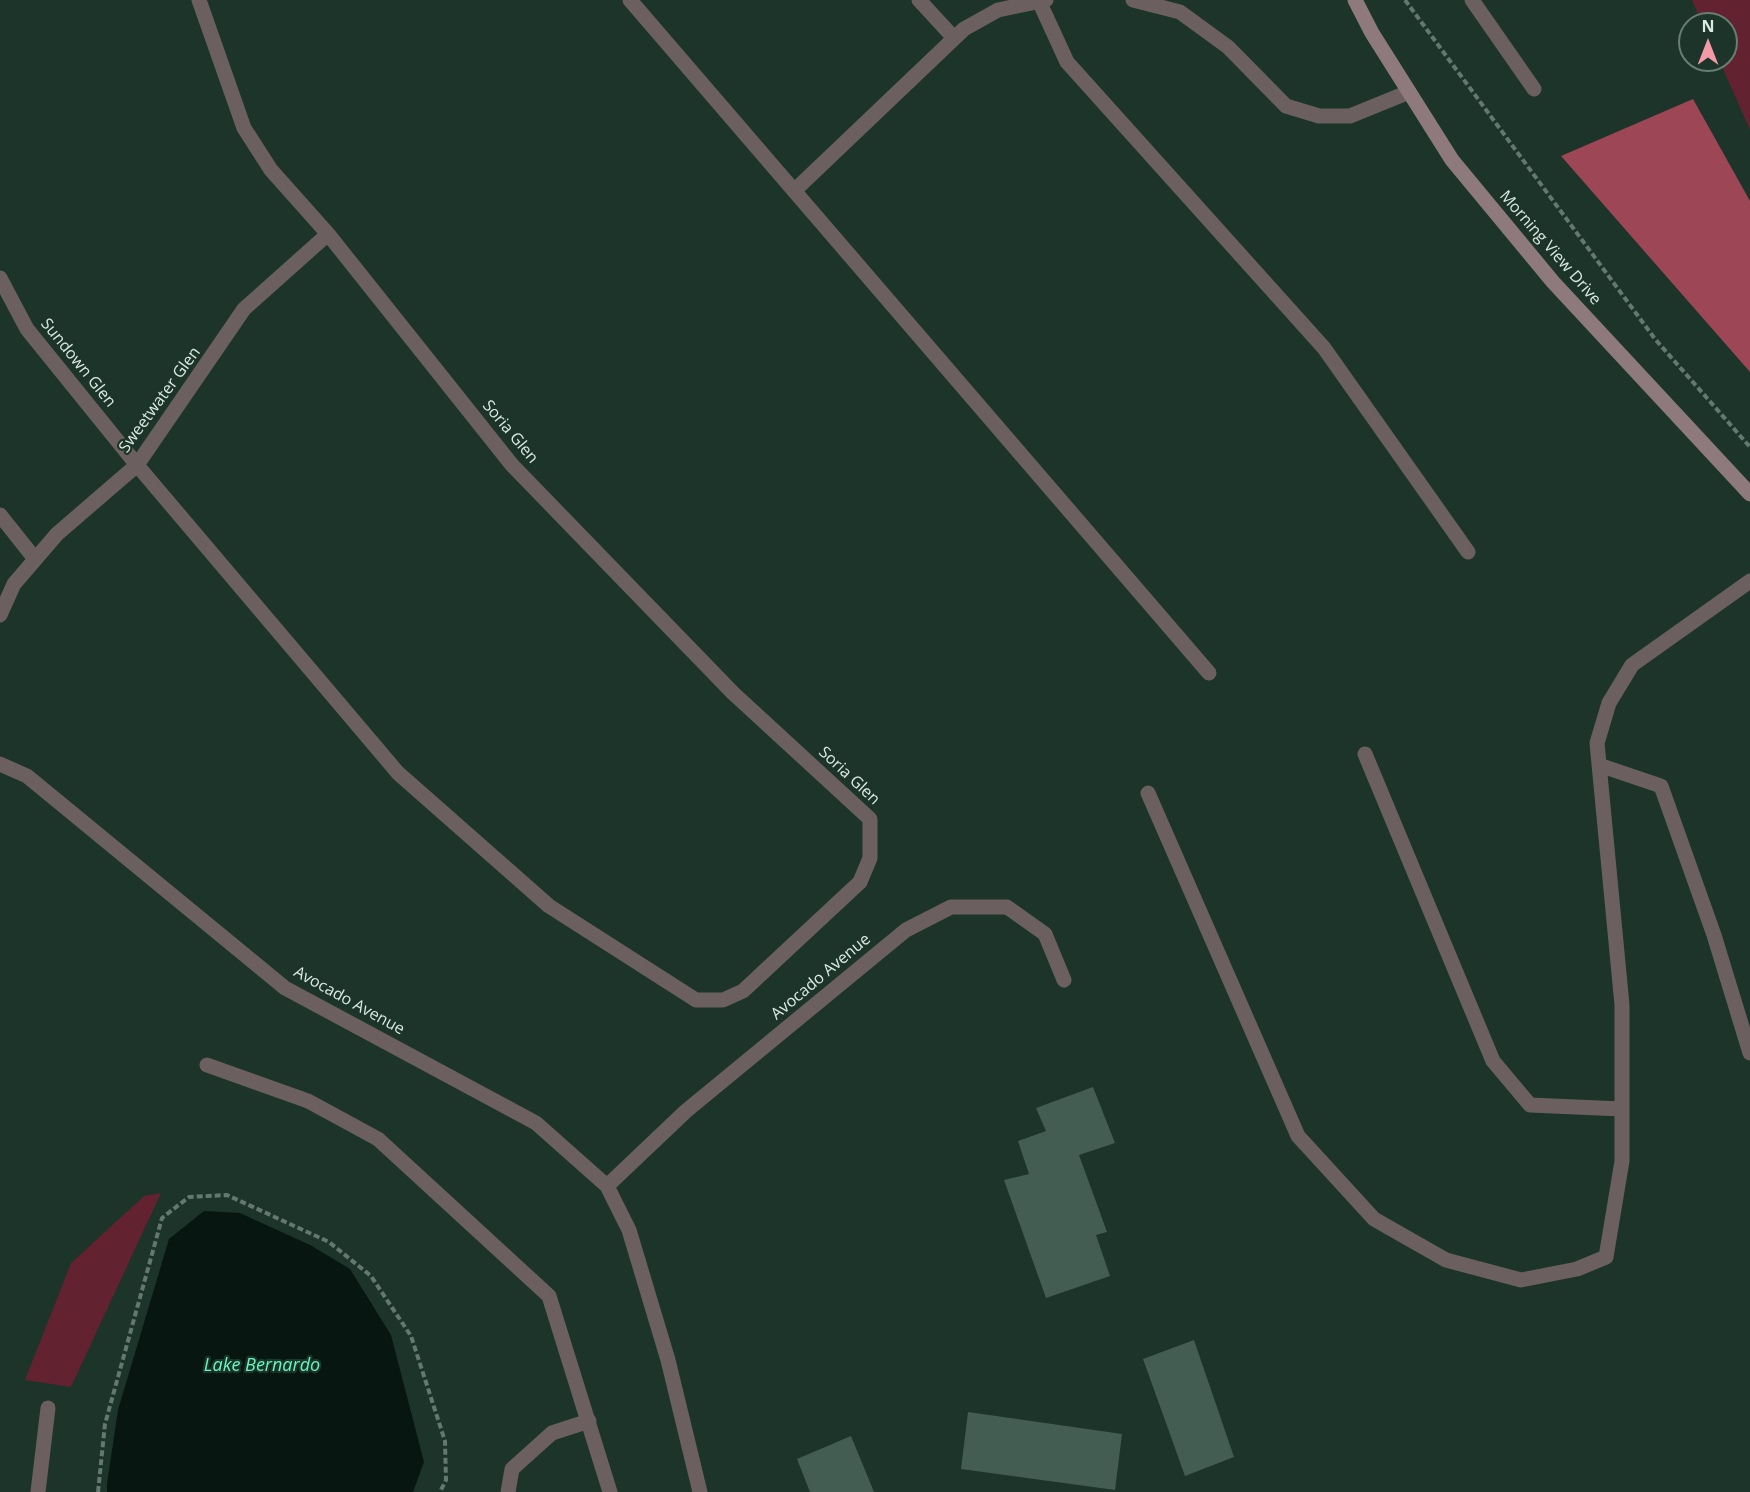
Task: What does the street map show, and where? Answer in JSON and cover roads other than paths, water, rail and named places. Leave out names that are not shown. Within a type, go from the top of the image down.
[{"type":"street","name":"Soria Glen","points":[[137,465],[398,773],[549,906],[696,1000],[723,1000],[743,991],[860,882],[870,858],[870,819],[733,693],[512,465],[328,234],[271,170],[244,128],[199,0]]},
{"type":"street","points":[[630,0],[1209,673]]},
{"type":"street","points":[[919,0],[954,38]]},
{"type":"street","points":[[794,191],[964,29],[998,10],[1046,0]]},
{"type":"street","points":[[1133,0],[1168,5],[1180,12],[1228,46],[1286,106],[1319,116],[1350,116],[1409,92]]},
{"type":"street","name":"Morning View Drive","points":[[1355,0],[1372,33],[1452,160],[1553,282],[1750,494]]},
{"type":"street","points":[[1472,0],[1534,89]]},
{"type":"street","points":[[1039,1],[1067,62],[1324,348],[1468,552]]},
{"type":"street","name":"Sweetwater Glen","points":[[0,615],[14,584],[57,534],[137,465],[244,309],[328,234]]},
{"type":"street","name":"Sundown Glen","points":[[0,278],[27,329],[137,465]]},
{"type":"street","points":[[0,515],[35,559]]},
{"type":"street","points":[[1148,793],[1298,1136],[1374,1219],[1446,1260],[1521,1280],[1577,1269],[1606,1257],[1622,1161],[1622,1005],[1597,743],[1609,703],[1632,665],[1750,581]]},
{"type":"street","points":[[1365,753],[1493,1060],[1530,1105],[1622,1109]]},
{"type":"street","name":"Avocado Avenue","points":[[0,764],[27,776],[285,988],[536,1123],[607,1186],[629,1230],[668,1360],[700,1492]]},
{"type":"street","points":[[1599,765],[1661,786],[1714,935],[1750,1053]]},
{"type":"street","name":"Avocado Avenue","points":[[607,1186],[686,1111],[906,930],[951,907],[1007,907],[1045,934],[1064,980]]},
{"type":"street","points":[[207,1065],[308,1101],[378,1139],[549,1296],[610,1492]]},
{"type":"street","points":[[38,1492],[48,1408]]},
{"type":"street","points":[[507,1492],[512,1469],[552,1433],[589,1421]]},
{"type":"water","name":"Lake Bernardo","points":[[204,1211],[240,1213],[310,1245],[350,1269],[391,1335],[424,1462],[413,1492],[107,1492],[118,1410],[169,1239]]}]
